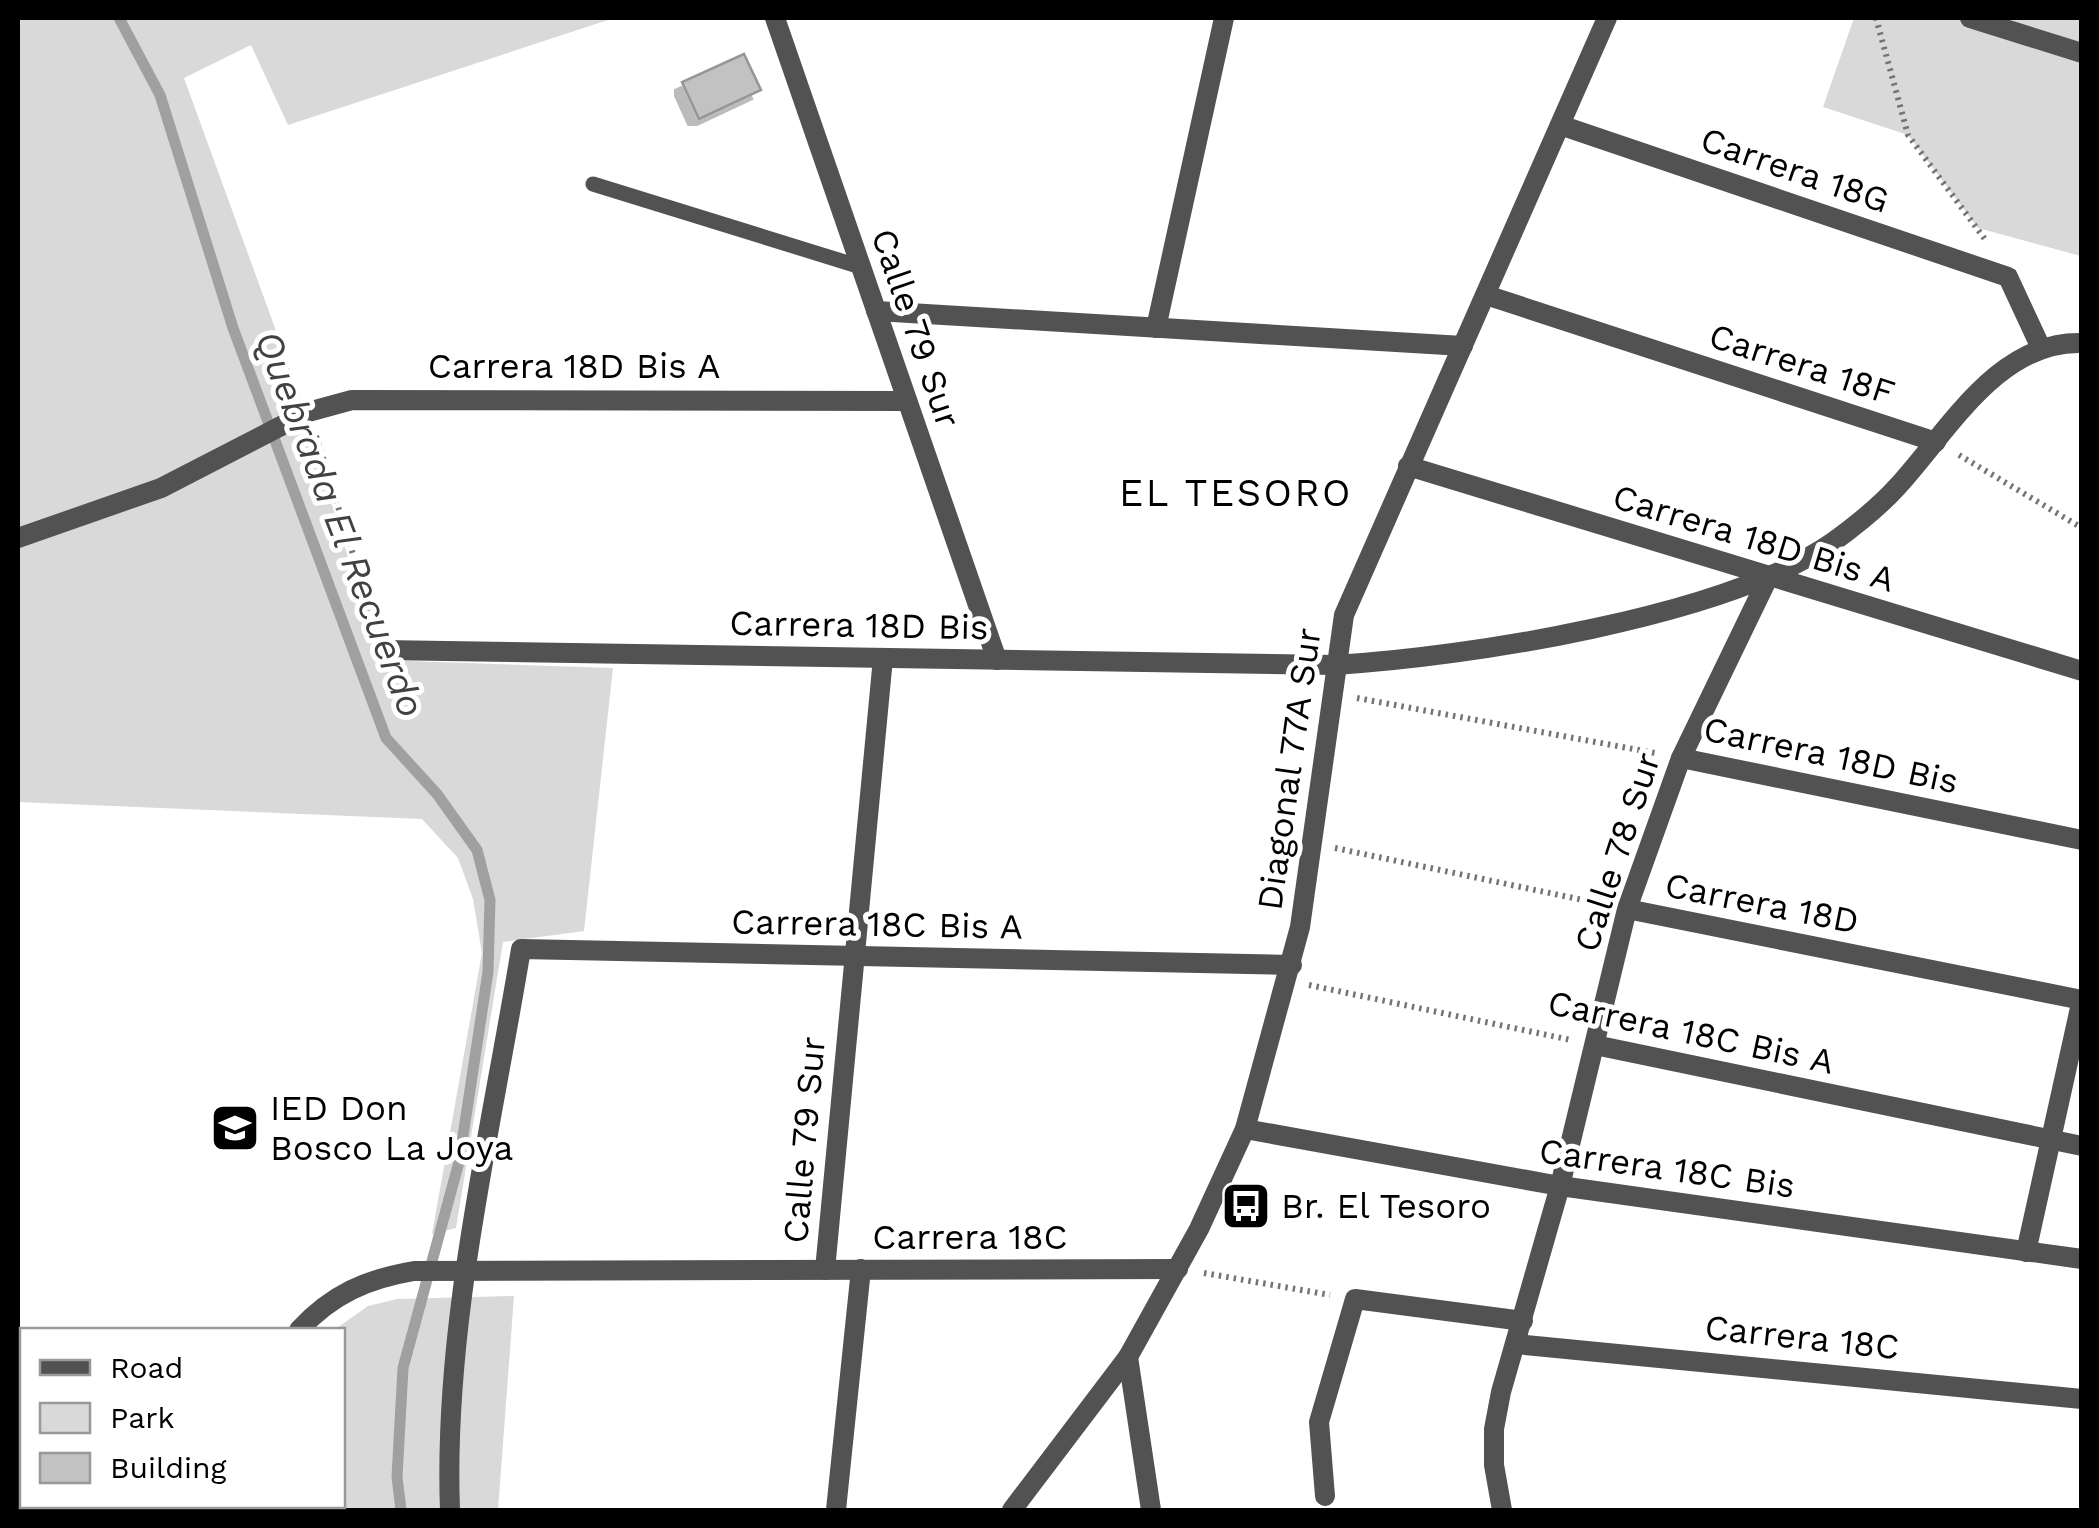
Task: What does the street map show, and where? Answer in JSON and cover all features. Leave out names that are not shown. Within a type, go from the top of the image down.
[{"type":"street","name":"Calle 79 Sur","points":[[775,18],[997,660]]},
{"type":"street","points":[[1156,328],[1224,18]]},
{"type":"street","name":"Diagonal 77A Sur","points":[[1012,1510],[1128,1357],[1178,1269],[1245,1129],[1290,973],[1314,843],[1334,664],[1352,590],[1607,18]]},
{"type":"street","points":[[1970,18],[2082,54]]},
{"type":"street","name":"Carrera 18G","points":[[1560,125],[2008,278]]},
{"type":"street","points":[[2008,278],[2041,348]]},
{"type":"street","name":"Carrera 18F","points":[[1486,295],[1936,442]]},
{"type":"street","points":[[876,311],[1463,346]]},
{"type":"street","points":[[1768,576],[1802,561],[1860,520],[1894,490],[2003,370],[2041,348],[2082,342]]},
{"type":"street","name":"Carrera 18D Bis A","points":[[18,538],[160,488],[300,417],[352,400],[907,401]]},
{"type":"street","name":"Carrera 18D Bis A","points":[[1408,466],[2082,672]]},
{"type":"street","name":"Carrera 18D Bis","points":[[382,650],[1334,664],[1438,655],[1559,633],[1713,596],[1768,576]]},
{"type":"street","name":"Calle 78 Sur","points":[[1502,1510],[1494,1466],[1494,1429],[1560,1186],[1627,909],[1680,758],[1768,576]]},
{"type":"street","name":"Calle 79 Sur","points":[[825,1270],[882,658]]},
{"type":"street","name":"Carrera 18D Bis","points":[[1680,758],[2082,840]]},
{"type":"street","name":"Carrera 18D","points":[[1627,909],[2081,999]]},
{"type":"street","name":"Carrera 18C Bis A","points":[[468,1271],[521,949],[854,956],[1290,973]]},
{"type":"street","points":[[2026,1252],[2081,999]]},
{"type":"street","name":"Carrera 18C Bis A","points":[[1595,1045],[2082,1146]]},
{"type":"street","name":"Carrera 18C Bis","points":[[1245,1129],[1560,1186],[2082,1260]]},
{"type":"street","name":"Carrera 18C","points":[[301,1328],[330,1300],[357,1286],[414,1272],[1178,1269]]},
{"type":"street","name":"Calle 79 Sur","points":[[836,1510],[862,1270]]},
{"type":"street","points":[[450,1510],[448,1458],[454,1366],[468,1271]]},
{"type":"street","points":[[1325,1496],[1319,1422],[1355,1299],[1522,1321]]},
{"type":"street","name":"Carrera 18C","points":[[1515,1344],[2082,1399]]},
{"type":"street","points":[[1128,1357],[1151,1510]]},
{"type":"lane","points":[[593,184],[861,268]]},
{"type":"path","points":[[1876,18],[1908,135],[1978,228],[2008,278]]},
{"type":"path","points":[[300,417],[382,650]]},
{"type":"path","points":[[1936,442],[2082,528]]},
{"type":"path","name":"Carrera 18D Bis","points":[[1331,693],[1680,758]]},
{"type":"path","name":"Carrera 18D","points":[[1314,843],[1627,909]]},
{"type":"path","name":"Carrera 18C Bis A","points":[[1290,973],[1595,1045]]},
{"type":"path","points":[[1178,1269],[1355,1299]]},
{"type":"green space","points":[[18,18],[614,18],[288,125],[251,45],[184,78],[295,383],[379,660],[613,668],[584,931],[503,942],[456,1228],[432,1234],[482,953],[473,899],[458,858],[422,819],[18,802]]},
{"type":"green space","points":[[1854,18],[1970,18],[2007,31],[2014,18],[2081,18],[2081,256],[1978,228],[1908,135],[1823,107]]},
{"type":"green space","points":[[514,1296],[498,1510],[174,1510],[345,1508],[345,1328],[337,1328],[368,1306],[397,1299]]},
{"type":"building","points":[[744,54],[761,90],[699,119],[682,82]]},
{"type":"waterway","name":"Quebrada El Recuerdo","points":[[119,18],[160,95],[233,328],[386,738],[437,794],[477,850],[490,900],[488,972],[459,1162],[403,1368],[397,1477],[401,1510]]},
{"type":"place","name":"IED Don Bosco La Joya","points":[[235,1128]]},
{"type":"place","name":"Br. El Tesoro","points":[[1246,1206]]},
{"type":"district","name":"EL TESORO","points":[[1236,493]]}]
